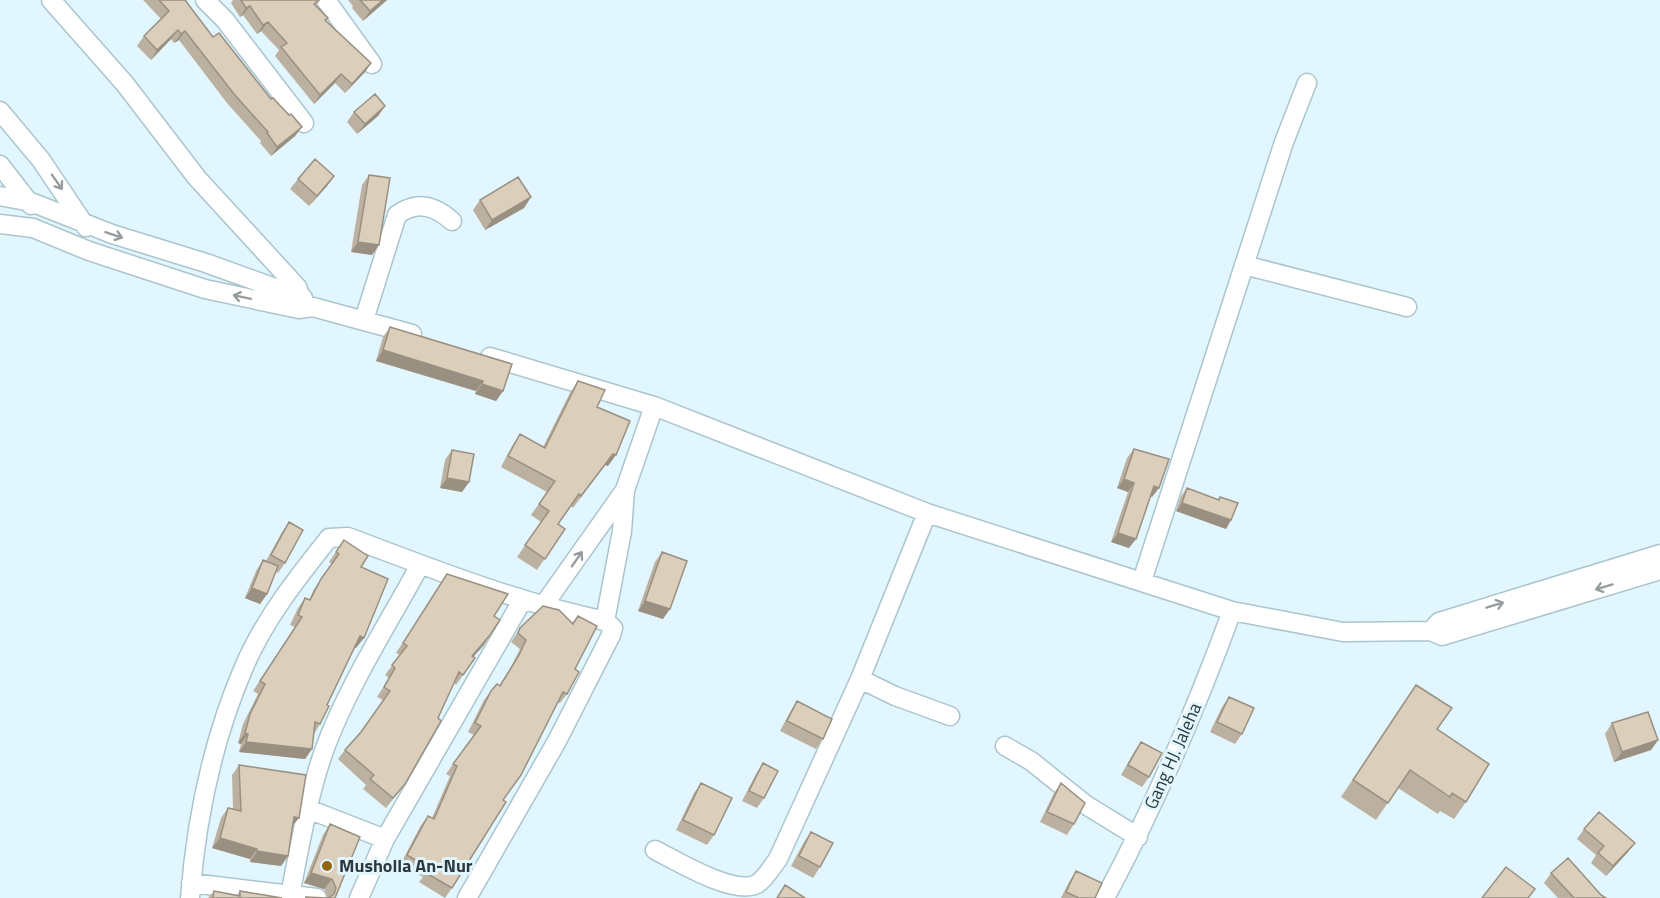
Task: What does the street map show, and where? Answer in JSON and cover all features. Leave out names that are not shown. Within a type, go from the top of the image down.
[{"type":"street","points":[[51,0],[125,84],[197,178],[297,287],[304,304]]},
{"type":"street","points":[[205,0],[225,20],[304,123]]},
{"type":"street","points":[[326,0],[372,64]]},
{"type":"street","points":[[1142,581],[1284,142],[1307,83]]},
{"type":"street","points":[[0,111],[41,160],[85,224],[88,251]]},
{"type":"street","points":[[0,165],[31,202],[33,228]]},
{"type":"street","points":[[0,196],[31,202],[304,304],[433,341]]},
{"type":"street","points":[[364,320],[397,215],[406,208],[426,206],[434,207],[452,221]]},
{"type":"street","points":[[0,224],[33,228],[88,251],[205,289],[304,304]]},
{"type":"street","points":[[1244,265],[1407,307]]},
{"type":"street","points":[[468,351],[654,406],[927,513],[1232,611],[1343,632],[1431,631],[1442,636],[1660,570]]},
{"type":"street","points":[[605,621],[622,531],[625,490],[654,406]]},
{"type":"street","points":[[543,606],[625,490]]},
{"type":"street","points":[[656,850],[733,885],[757,884],[778,859],[860,679],[927,513]]},
{"type":"street","points":[[317,898],[190,891],[204,796],[231,700],[244,665],[296,580],[329,538],[338,536],[348,537],[420,565],[488,586],[522,601],[605,621],[613,628],[557,741],[467,898]]},
{"type":"street","points":[[1431,631],[1439,622],[1660,554]]},
{"type":"street","points":[[290,895],[308,809],[326,746],[342,710],[420,565]]},
{"type":"street","points":[[359,898],[386,839],[522,601]]},
{"type":"street","name":"Gang HJ. Jaleha","points":[[1105,898],[1138,837],[1203,689],[1232,611]]},
{"type":"street","points":[[860,679],[895,696],[950,716]]},
{"type":"street","points":[[1005,746],[1031,761],[1086,805],[1138,837]]},
{"type":"street","points":[[308,809],[386,839]]},
{"type":"building","points":[[159,0],[185,0],[213,37],[219,33],[271,99],[273,98],[289,115],[291,114],[302,127],[277,147],[268,132],[234,94],[185,31],[181,34],[178,30],[157,50],[144,36],[169,11]]},
{"type":"building","points":[[241,0],[319,0],[314,4],[328,18],[325,20],[371,63],[352,84],[341,74],[320,95],[281,47],[287,43],[268,22],[263,25],[250,6],[246,8]]},
{"type":"building","points":[[360,0],[383,0],[370,11]]},
{"type":"building","points":[[375,94],[385,106],[365,124],[354,112]]},
{"type":"building","points":[[315,159],[334,176],[317,196],[298,179]]},
{"type":"building","points":[[369,175],[390,178],[379,245],[358,242]]},
{"type":"building","points":[[518,177],[531,197],[492,220],[480,200]]},
{"type":"building","points":[[390,327],[512,364],[503,391],[482,384],[483,381],[383,350]]},
{"type":"building","points":[[578,381],[605,390],[597,407],[630,421],[616,455],[613,454],[581,496],[579,494],[558,524],[565,529],[545,559],[525,545],[549,511],[539,504],[555,481],[508,456],[520,434],[545,448]]},
{"type":"building","points":[[1134,449],[1169,459],[1159,488],[1154,486],[1136,539],[1118,533],[1134,483],[1124,479]]},
{"type":"building","points":[[452,450],[474,454],[469,482],[447,478]]},
{"type":"building","points":[[1187,488],[1219,500],[1220,497],[1238,503],[1231,520],[1182,503]]},
{"type":"building","points":[[289,522],[303,530],[285,563],[271,555]]},
{"type":"building","points":[[344,540],[368,556],[361,567],[388,579],[364,638],[360,636],[320,724],[315,722],[312,749],[246,742],[248,734],[245,733],[250,714],[265,684],[260,681],[302,617],[298,615],[305,598],[310,600],[321,579],[339,554],[336,552]]},
{"type":"building","points":[[662,552],[687,561],[670,609],[645,601]]},
{"type":"building","points":[[263,560],[278,566],[267,594],[252,588]]},
{"type":"building","points":[[447,574],[508,594],[494,616],[500,620],[472,656],[475,658],[463,675],[459,672],[438,718],[441,721],[405,784],[393,798],[370,779],[374,775],[345,750],[361,732],[390,691],[384,687],[395,668],[392,665],[407,646],[403,643]]},
{"type":"building","points":[[543,606],[559,610],[573,624],[578,616],[597,626],[575,669],[579,672],[567,694],[563,692],[521,775],[503,800],[506,802],[452,888],[426,873],[429,868],[407,855],[428,816],[434,819],[457,766],[453,764],[481,726],[475,723],[491,691],[497,684],[500,686],[519,655],[526,640],[518,633],[520,628]]},
{"type":"building","points":[[1416,685],[1452,708],[1437,729],[1489,764],[1466,802],[1452,793],[1450,797],[1410,770],[1388,803],[1353,780]]},
{"type":"building","points":[[1229,697],[1254,708],[1242,734],[1217,722]]},
{"type":"building","points":[[797,701],[832,719],[823,739],[787,721]]},
{"type":"building","points":[[1648,712],[1658,740],[1622,752],[1612,723]]},
{"type":"building","points":[[1141,742],[1162,753],[1149,777],[1128,765]]},
{"type":"building","points":[[763,763],[778,771],[764,798],[749,791]]},
{"type":"building","points":[[239,765],[306,775],[299,818],[294,817],[288,856],[257,851],[257,849],[220,838],[228,808],[241,811]]},
{"type":"building","points":[[701,783],[732,798],[714,835],[683,820]]},
{"type":"building","points":[[1061,783],[1085,803],[1074,824],[1047,812]]},
{"type":"building","points":[[1599,812],[1635,843],[1613,866],[1598,853],[1604,846],[1584,829]]},
{"type":"building","points":[[330,824],[360,837],[335,898],[328,898],[334,894],[336,888],[332,879],[311,873]]},
{"type":"building","points":[[811,832],[833,843],[820,867],[799,856]]},
{"type":"building","points":[[1568,858],[1606,898],[1574,898],[1551,873]]},
{"type":"building","points":[[1506,867],[1535,889],[1528,898],[1482,898]]},
{"type":"building","points":[[1076,871],[1102,883],[1095,898],[1079,898],[1066,892]]},
{"type":"building","points":[[785,885],[805,898],[777,898]]},
{"type":"building","points":[[214,891],[240,896],[240,891],[282,898],[213,898]]},
{"type":"place","name":"Musholla An-Nur","points":[[327,866]]}]
